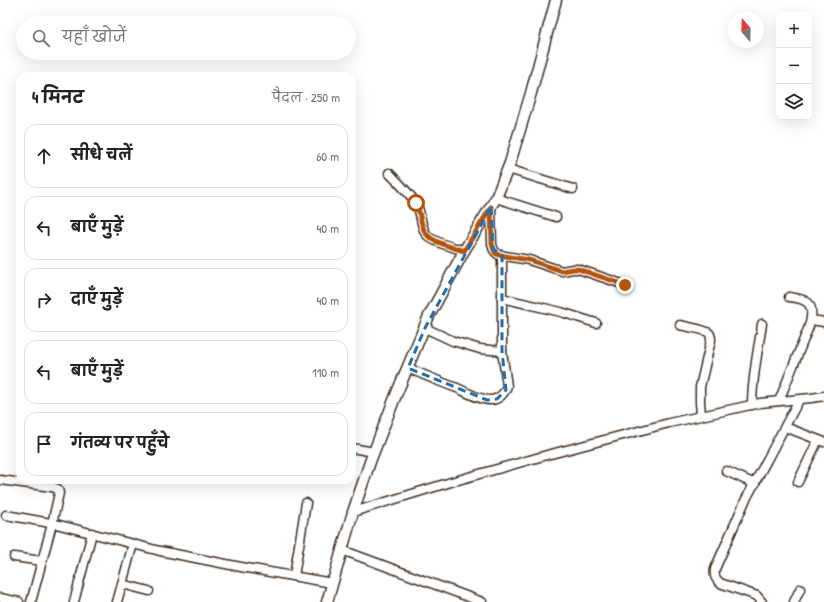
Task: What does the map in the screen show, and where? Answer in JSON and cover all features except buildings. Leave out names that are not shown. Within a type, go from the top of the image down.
[{"type":"street","points":[[327,602],[353,512],[374,452],[429,316],[464,251],[494,202],[508,169],[529,100],[556,0]]},
{"type":"street","points":[[508,169],[573,189]]},
{"type":"street","points":[[389,173],[416,203],[426,234],[436,241],[464,251]]},
{"type":"street","points":[[494,202],[556,217]]},
{"type":"street","points":[[494,202],[492,244],[495,253],[502,256],[529,260],[562,271],[578,269],[625,285]]},
{"type":"street","points":[[408,368],[488,400],[493,400],[502,395],[507,386],[502,351],[502,256]]},
{"type":"street","points":[[779,402],[811,320],[809,303],[789,296]]},
{"type":"street","points":[[502,298],[561,312],[596,323]]},
{"type":"street","points":[[811,320],[824,322]]},
{"type":"street","points":[[752,405],[753,374],[762,324]]},
{"type":"street","points":[[680,325],[704,330],[710,335],[711,340],[700,387],[701,415]]},
{"type":"street","points":[[425,328],[453,340],[480,349],[502,351]]},
{"type":"street","points":[[353,512],[547,455],[701,415],[752,405],[824,396]]},
{"type":"street","points":[[762,602],[757,596],[720,583],[714,575],[715,569],[746,501],[799,400]]},
{"type":"street","points":[[785,427],[821,441],[798,482]]},
{"type":"street","points":[[356,449],[374,452]]},
{"type":"street","points":[[726,471],[755,484]]},
{"type":"street","points":[[0,480],[16,482]]},
{"type":"street","points":[[30,484],[52,487],[58,489],[59,493],[31,602]]},
{"type":"street","points":[[294,576],[306,503]]},
{"type":"street","points":[[6,515],[92,533],[160,551],[332,583]]},
{"type":"street","points":[[74,602],[92,533]]},
{"type":"street","points":[[117,602],[133,544]]},
{"type":"street","points":[[342,550],[482,602]]},
{"type":"street","points":[[14,557],[42,561]]},
{"type":"street","points":[[122,584],[149,591]]},
{"type":"street","points":[[794,602],[800,589]]},
{"type":"street","points":[[0,598],[19,602]]},
{"type":"highlighted area","points":[[491,207],[493,249],[502,255],[502,351],[506,390],[497,399],[487,400],[408,368],[425,328]]},
{"type":"route","points":[[416,203],[419,208],[426,234],[436,241],[464,251],[491,207],[492,244],[495,253],[529,260],[562,271],[578,269],[625,285]]}]
